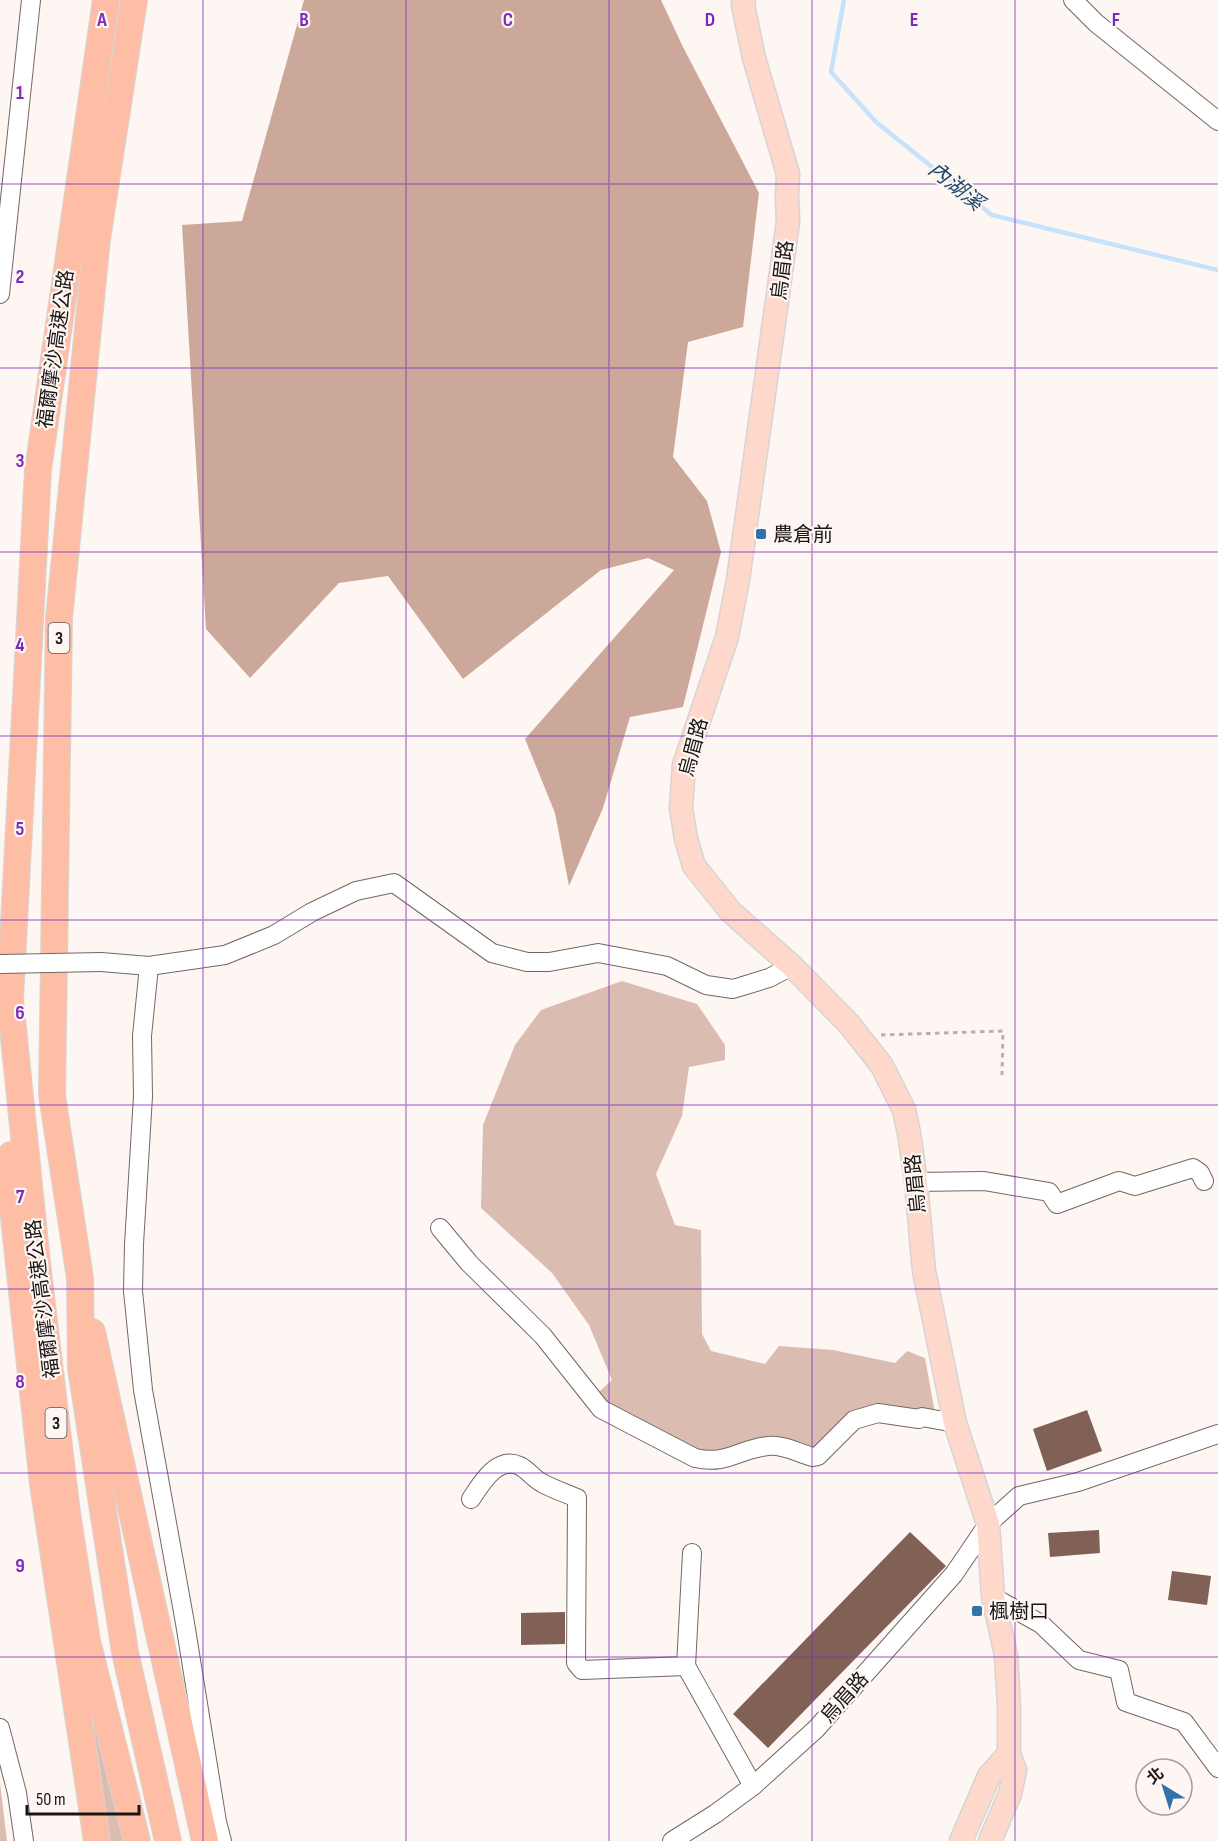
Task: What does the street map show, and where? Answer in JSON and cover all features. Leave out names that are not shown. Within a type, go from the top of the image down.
[{"type":"highway","name":"福爾摩沙高速公路","points":[[106,0],[38,470],[10,999],[37,1263],[87,1641],[137,1841]]},
{"type":"highway","name":"福爾摩沙高速公路","points":[[134,0],[97,239],[59,618],[52,1095],[80,1278],[81,1368],[123,1641],[168,1841]]},
{"type":"highway","points":[[10,999],[13,1212],[43,1484],[97,1841]]},
{"type":"highway","points":[[80,1278],[205,1841]]},
{"type":"main road","name":"烏眉路","points":[[744,0],[743,5],[754,58],[788,174],[786,196],[788,222],[738,580],[727,636],[684,765],[681,808],[694,866],[731,912],[792,966],[849,1024],[882,1066],[904,1110],[916,1182],[924,1271],[955,1422],[988,1524],[993,1597],[1006,1655],[1010,1706],[1009,1754],[1015,1770],[1010,1794],[990,1841]]},
{"type":"main road","points":[[961,1841],[989,1776],[1009,1754]]},
{"type":"street","points":[[0,294],[31,0]]},
{"type":"street","points":[[1073,0],[1096,23],[1218,122]]},
{"type":"street","points":[[0,964],[101,962],[149,966],[225,955],[274,935],[312,912],[356,891],[394,883],[492,952],[527,962],[549,962],[598,953],[667,966],[706,985],[733,989],[770,978],[792,966]]},
{"type":"street","points":[[149,966],[141,1036],[143,1096],[134,1244],[134,1290],[143,1390],[222,1841]]},
{"type":"street","points":[[916,1182],[984,1181],[1049,1192],[1057,1204],[1119,1181],[1135,1186],[1194,1168],[1204,1181]]},
{"type":"street","points":[[440,1228],[469,1263],[543,1336],[601,1409],[695,1458],[719,1460],[768,1446],[778,1446],[813,1457],[818,1456],[854,1420],[878,1413],[955,1422]]},
{"type":"street","points":[[988,1524],[1019,1496],[1078,1482],[1218,1434]]},
{"type":"street","points":[[471,1499],[485,1478],[495,1469],[508,1464],[520,1466],[541,1482],[577,1498],[576,1663],[582,1670],[686,1666]]},
{"type":"street","name":"烏眉路","points":[[672,1841],[715,1815],[753,1786],[816,1729],[954,1574],[988,1524]]},
{"type":"street","points":[[692,1553],[686,1666],[753,1786]]},
{"type":"street","points":[[993,1597],[1041,1624],[1080,1660],[1119,1670],[1126,1702],[1184,1722],[1218,1767]]},
{"type":"street","points":[[0,1728],[17,1793],[24,1841]]},
{"type":"path","points":[[858,1036],[1003,1031],[1002,1075]]},
{"type":"shaded area","points":[[304,0],[661,0],[759,193],[743,327],[688,342],[673,457],[707,501],[721,552],[683,707],[630,717],[603,808],[569,886],[555,813],[525,739],[674,570],[648,558],[601,570],[463,679],[388,576],[339,583],[250,678],[206,629],[182,225],[242,221]]},
{"type":"shaded area","points":[[622,981],[697,1004],[725,1045],[725,1060],[689,1067],[682,1116],[656,1174],[675,1225],[701,1230],[702,1334],[711,1351],[765,1364],[779,1346],[833,1350],[895,1363],[907,1351],[925,1358],[935,1413],[856,1412],[815,1454],[776,1444],[691,1459],[591,1399],[612,1380],[589,1325],[552,1273],[481,1208],[483,1125],[515,1045],[541,1010]]},
{"type":"shaded area","points":[[83,1688],[97,1716],[128,1841],[109,1841]]},
{"type":"shaded area","points":[[0,1783],[7,1841],[0,1841]]},
{"type":"building","points":[[1087,1410],[1102,1451],[1047,1471],[1033,1429]]},
{"type":"building","points":[[1099,1530],[1100,1553],[1050,1557],[1048,1533]]},
{"type":"building","points":[[910,1532],[946,1566],[768,1748],[733,1714]]},
{"type":"building","points":[[1172,1571],[1211,1576],[1207,1605],[1168,1600]]},
{"type":"building","points":[[565,1612],[565,1644],[521,1645],[521,1613]]},
{"type":"waterway","name":"內湖溪","points":[[844,0],[831,72],[876,122],[992,215],[1218,270]]},
{"type":"place","name":"農倉前","points":[[761,534]]},
{"type":"place","name":"楓樹口","points":[[977,1611]]}]
